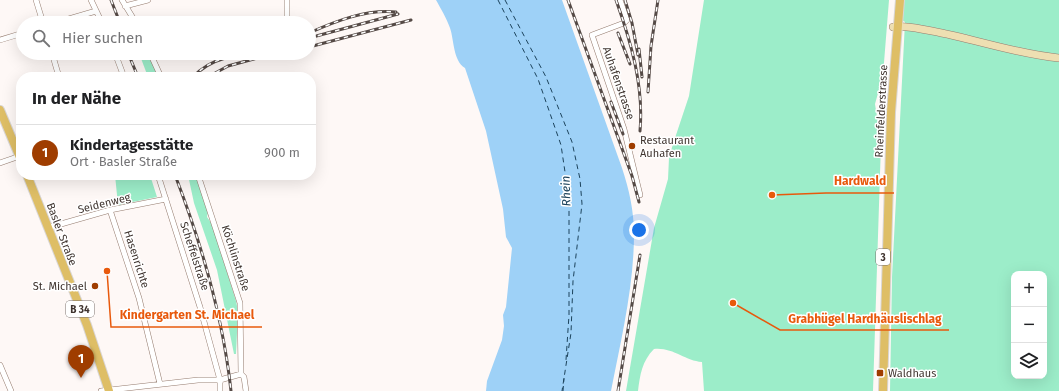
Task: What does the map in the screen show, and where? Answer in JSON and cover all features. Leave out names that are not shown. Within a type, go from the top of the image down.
[{"type":"main road","name":"Rheinfelderstrasse","points":[[883,391],[895,0]]},
{"type":"main road","name":"Rheinfelderstrasse","points":[[879,391],[887,117],[895,27],[900,0]]},
{"type":"main road","points":[[0,110],[16,148]]},
{"type":"main road","name":"Basler Straße","points":[[29,180],[87,325],[106,390]]},
{"type":"street","points":[[36,0],[41,16]]},
{"type":"street","points":[[91,0],[98,16]]},
{"type":"street","points":[[122,0],[131,16]]},
{"type":"street","points":[[125,6],[148,0]]},
{"type":"street","points":[[287,0],[287,16]]},
{"type":"street","name":"Auhafenstrasse","points":[[620,0],[627,20],[624,23],[592,36],[624,129],[640,195]]},
{"type":"street","points":[[79,16],[96,11]]},
{"type":"street","points":[[895,27],[938,32],[1028,54],[1059,58]]},
{"type":"street","points":[[0,40],[16,35]]},
{"type":"street","points":[[54,60],[58,72]]},
{"type":"street","points":[[118,60],[122,72]]},
{"type":"street","points":[[153,60],[159,72]]},
{"type":"street","points":[[0,163],[16,159]]},
{"type":"street","name":"Scheffelstraße","points":[[160,180],[200,307],[220,380],[220,391]]},
{"type":"street","name":"Köchlinstraße","points":[[200,180],[240,303],[240,374],[244,377],[246,391]]},
{"type":"street","name":"Seidenweg","points":[[47,228],[110,210],[166,199]]},
{"type":"street","name":"Hasenrichte","points":[[110,210],[139,298],[160,384]]},
{"type":"street","points":[[0,365],[11,391]]},
{"type":"street","points":[[106,390],[198,380],[220,380],[240,374]]},
{"type":"green space","points":[[704,0],[889,0],[883,75],[875,104],[881,143],[873,391],[704,391],[702,362],[667,350],[654,349],[644,363],[638,391],[626,391],[654,228],[668,179],[669,158],[689,96]]},
{"type":"green space","points":[[901,0],[1059,0],[1059,391],[890,391],[892,277],[905,22],[902,20]]},
{"type":"green space","points":[[142,60],[150,60],[156,72],[146,72]]},
{"type":"green space","points":[[116,180],[152,180],[157,197],[118,205]]},
{"type":"green space","points":[[189,180],[198,180],[208,212],[207,217],[212,224],[236,301],[238,311],[236,354],[234,354],[217,270],[194,203]]},
{"type":"water","name":"Rhein","points":[[436,0],[562,0],[622,168],[632,209],[634,234],[632,273],[623,333],[611,391],[486,391],[487,381],[502,340],[504,326],[503,315],[506,307],[512,248],[506,237],[503,209],[486,131],[465,68],[461,65],[456,55],[450,28]]},
{"type":"ferry route","points":[[498,0],[538,79],[561,145],[569,199],[569,315],[566,360]]},
{"type":"ferry route","points":[[505,0],[546,77],[572,142],[580,179],[582,204],[573,281],[571,333],[562,391]]},
{"type":"ferry route","points":[[563,391],[564,378]]},
{"type":"railway","points":[[111,0],[117,16]]},
{"type":"railway","points":[[568,0],[632,176],[639,202]]},
{"type":"railway","points":[[616,0],[627,32],[635,64],[640,97],[640,131]]},
{"type":"railway","points":[[625,0],[632,23],[638,55]]},
{"type":"railway","points":[[648,92],[651,46],[658,0]]},
{"type":"railway","points":[[316,30],[340,20],[362,14],[374,12],[396,12]]},
{"type":"railway","points":[[316,36],[398,14]]},
{"type":"railway","points":[[316,45],[411,20]]},
{"type":"railway","points":[[618,33],[630,64]]},
{"type":"railway","points":[[639,49],[642,77]]},
{"type":"railway","points":[[131,60],[136,72]]},
{"type":"railway","points":[[199,72],[220,60]]},
{"type":"railway","points":[[217,72],[228,66],[250,60]]},
{"type":"railway","points":[[611,102],[623,134]]},
{"type":"railway","points":[[177,180],[194,228],[217,309],[223,336],[231,391]]},
{"type":"railway","points":[[618,391],[640,255]]},
{"type":"place","name":"Restaurant Auhafen","points":[[632,146]]},
{"type":"place","name":"Hardwald","points":[[772,195]]},
{"type":"place","name":"Kindergarten St. Michael","points":[[107,271]]},
{"type":"place","name":"St. Michael","points":[[95,286]]},
{"type":"place","name":"Grabhügel Hardhäuslischlag","points":[[733,303]]},
{"type":"place","name":"Waldhaus","points":[[880,373]]},
{"type":"place","name":"Kindertagesstätte","points":[[81,378]]}]
